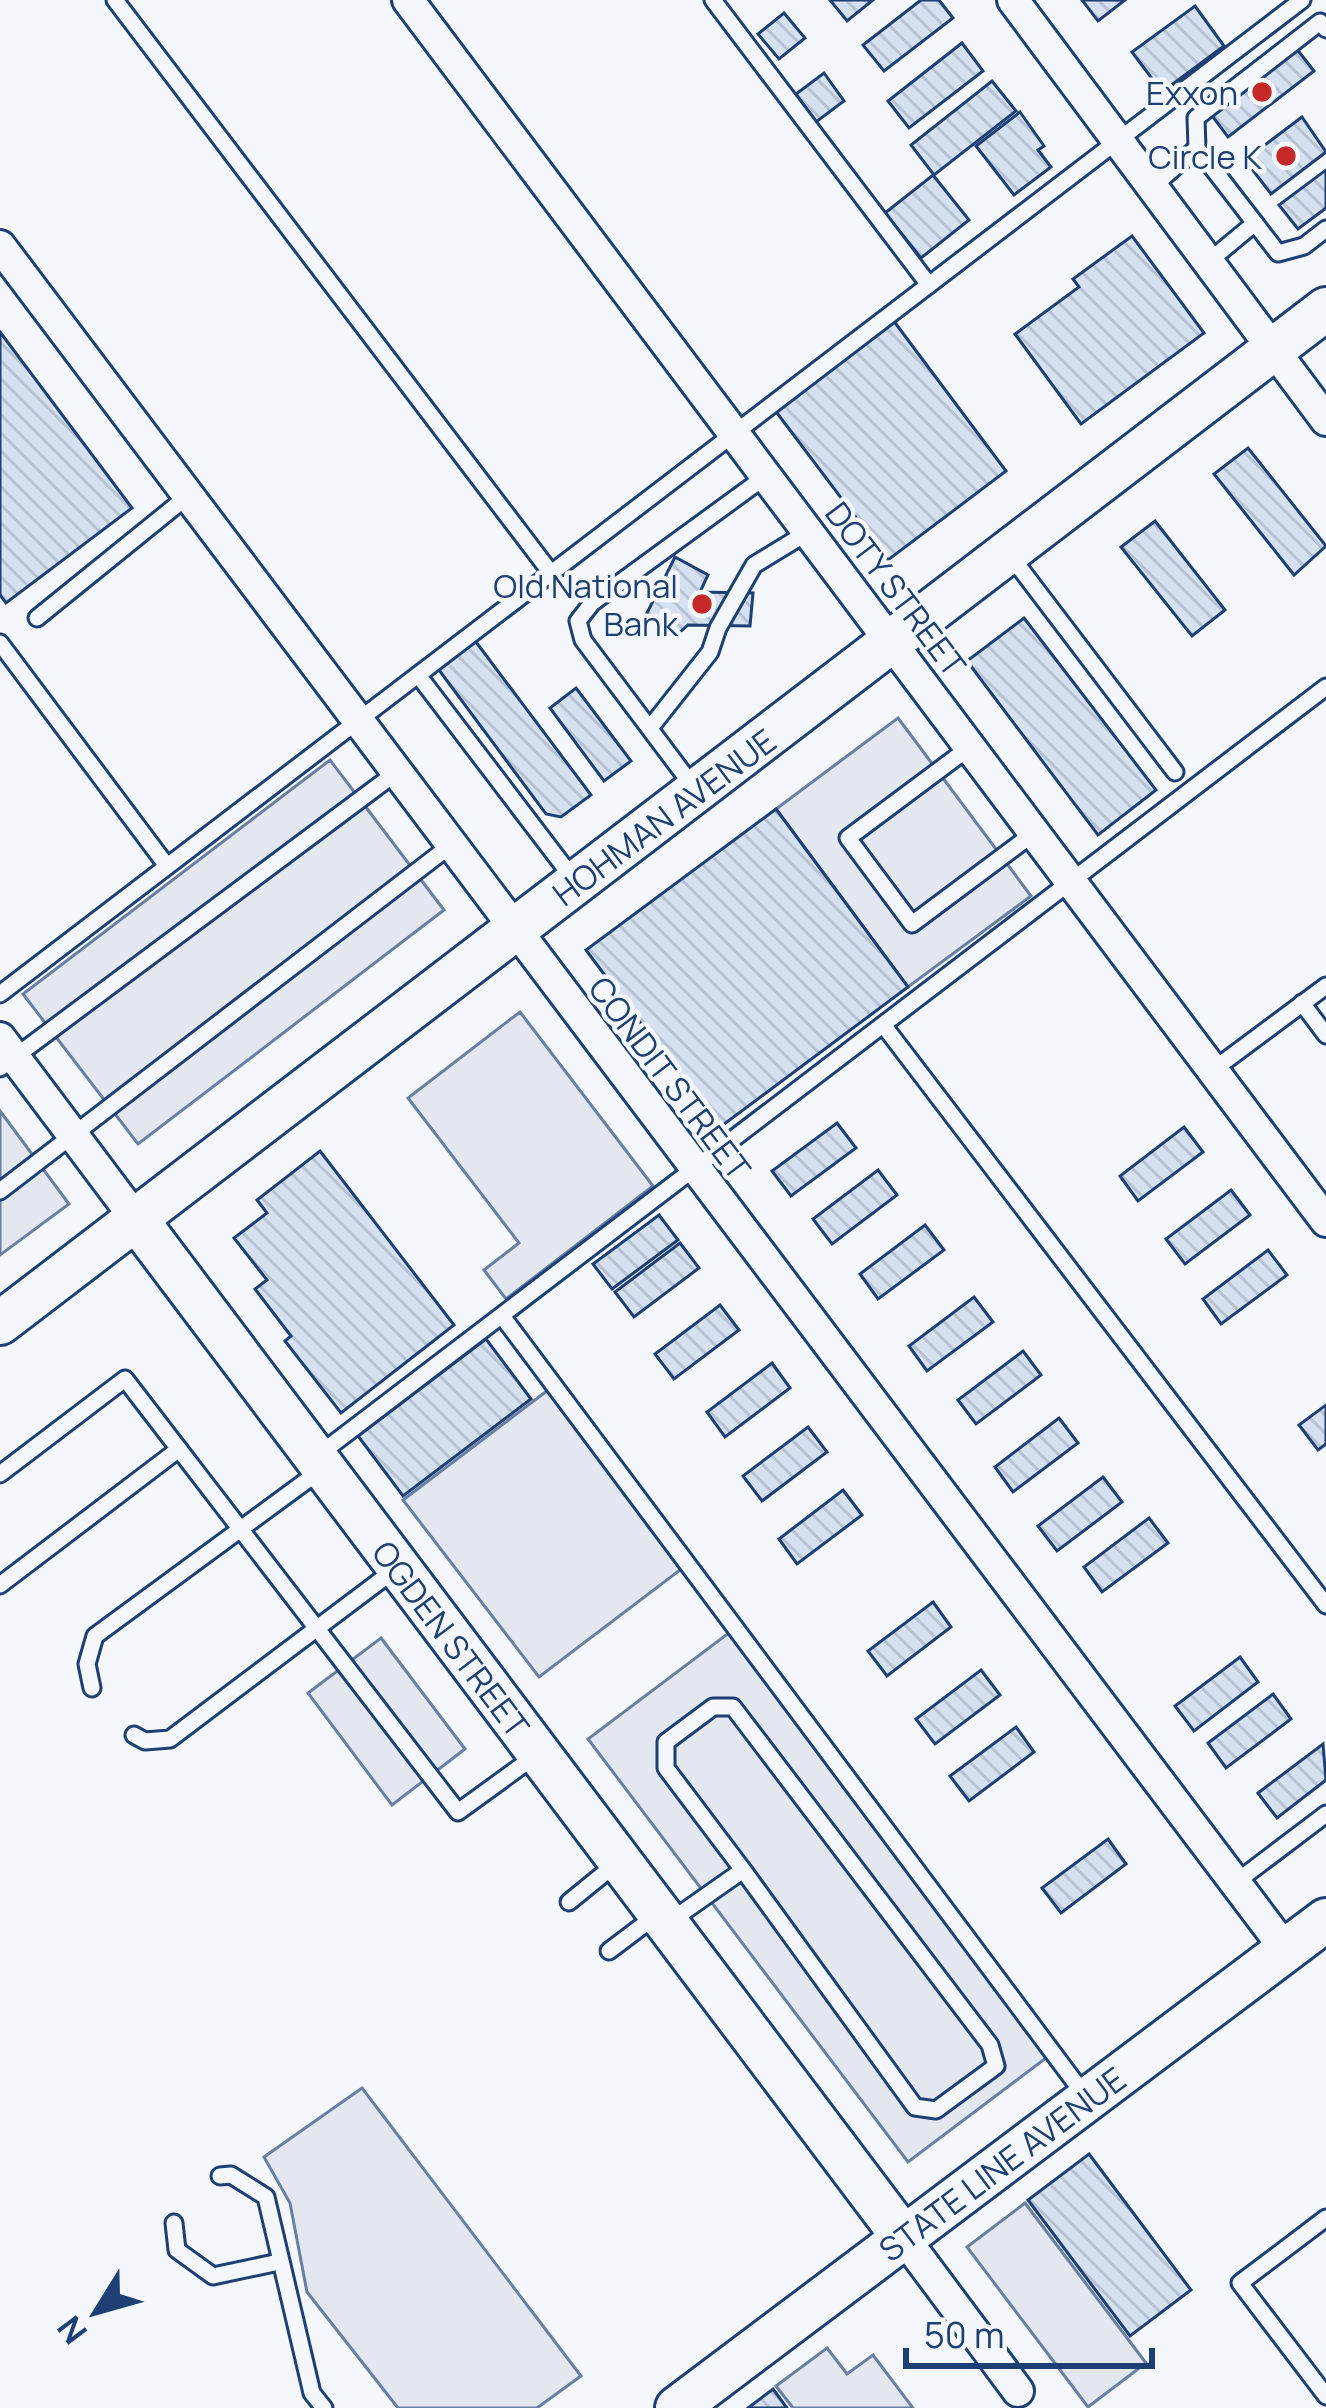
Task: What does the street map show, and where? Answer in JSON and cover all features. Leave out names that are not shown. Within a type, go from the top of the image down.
[{"type":"street","name":"DOTY STREET","points":[[408,0],[1326,1221]]},
{"type":"street","points":[[1012,0],[1326,420]]},
{"type":"street","name":"CONDIT STREET","points":[[0,246],[1286,1950]]},
{"type":"street","name":"HOHMAN AVENUE","points":[[0,1323],[1326,309]]},
{"type":"street","name":"OGDEN STREET","points":[[5,1054],[74,1136],[904,2237]]},
{"type":"street","name":"STATE LINE AVENUE","points":[[677,2408],[1326,1920]]},
{"type":"street","points":[[904,2237],[1018,2391]]},
{"type":"lane","points":[[115,0],[551,573]]},
{"type":"lane","points":[[713,0],[929,285]]},
{"type":"lane","points":[[0,994],[1302,0]]},
{"type":"lane","points":[[1326,29],[1320,22],[1196,118],[1197,148],[1278,253],[1304,246],[1326,230]]},
{"type":"lane","points":[[1152,187],[1197,148]]},
{"type":"lane","points":[[1208,262],[1255,223]]},
{"type":"lane","points":[[697,791],[583,640],[578,621],[592,603],[766,476]]},
{"type":"lane","points":[[38,618],[189,495]]},
{"type":"lane","points":[[650,728],[710,652],[718,628],[754,565],[808,532]]},
{"type":"lane","points":[[1009,553],[1175,772]]},
{"type":"lane","points":[[0,643],[167,866]]},
{"type":"lane","points":[[418,675],[577,883]]},
{"type":"lane","points":[[92,1688],[87,1664],[95,1636],[241,1529],[502,1316],[1326,687]]},
{"type":"lane","points":[[970,747],[848,838],[912,924],[1034,833]]},
{"type":"lane","points":[[5,1054],[397,772]]},
{"type":"lane","points":[[0,1191],[451,845]]},
{"type":"lane","points":[[1213,1070],[1326,986]]},
{"type":"lane","points":[[1303,1003],[1326,1035]]},
{"type":"lane","points":[[884,1026],[1326,1605]]},
{"type":"lane","points":[[502,1316],[1088,2099]]},
{"type":"lane","points":[[0,1474],[125,1379],[458,1812],[538,1755]]},
{"type":"lane","points":[[0,1586],[179,1449]]},
{"type":"lane","points":[[134,1735],[145,1741],[170,1739],[397,1567]]},
{"type":"lane","points":[[713,1707],[733,1707],[990,2045],[996,2066],[936,2110],[915,2107],[743,1870],[666,1768],[666,1742],[713,1707]]},
{"type":"lane","points":[[1235,1882],[1326,1814]]},
{"type":"lane","points":[[569,1902],[620,1862]]},
{"type":"lane","points":[[609,1952],[743,1870]]},
{"type":"lane","points":[[220,2176],[231,2175],[266,2197],[312,2393],[324,2408]]},
{"type":"lane","points":[[1326,2218],[1240,2283],[1326,2396]]},
{"type":"lane","points":[[174,2223],[177,2250],[213,2276],[279,2262]]},
{"type":"shaded area","points":[[898,718],[1031,896],[908,987],[776,809]]},
{"type":"shaded area","points":[[330,760],[444,910],[138,1144],[23,994]]},
{"type":"shaded area","points":[[520,1012],[653,1186],[506,1299],[484,1270],[519,1243],[408,1098]]},
{"type":"shaded area","points":[[0,1111],[69,1204],[0,1255]]},
{"type":"shaded area","points":[[548,1390],[684,1567],[539,1677],[403,1500]]},
{"type":"shaded area","points":[[730,1632],[1050,2055],[908,2162],[588,1739]]},
{"type":"shaded area","points":[[381,1638],[465,1749],[392,1805],[308,1693]]},
{"type":"shaded area","points":[[362,2088],[581,2376],[537,2408],[398,2408],[307,2292],[290,2203],[264,2157]]},
{"type":"shaded area","points":[[1025,2203],[1146,2363],[1088,2407],[967,2247]]},
{"type":"shaded area","points":[[827,2348],[847,2374],[873,2355],[913,2408],[793,2408],[776,2386]]},
{"type":"building","points":[[830,0],[873,0],[847,21]]},
{"type":"building","points":[[921,0],[939,0],[953,18],[884,71],[863,45]]},
{"type":"building","points":[[1082,0],[1125,0],[1098,21]]},
{"type":"building","points":[[1195,6],[1224,46],[1162,92],[1132,52]]},
{"type":"building","points":[[784,13],[805,38],[779,59],[758,34]]},
{"type":"building","points":[[962,43],[983,71],[909,128],[888,101]]},
{"type":"building","name":"Exxon","points":[[1296,48],[1314,71],[1228,137],[1210,113]]},
{"type":"building","points":[[824,73],[844,101],[816,122],[796,94]]},
{"type":"building","points":[[992,81],[1016,111],[934,175],[911,145]]},
{"type":"building","points":[[1020,112],[1044,146],[1038,150],[1051,167],[1014,195],[976,146]]},
{"type":"building","name":"Circle K","points":[[1302,117],[1326,152],[1271,194],[1245,160]]},
{"type":"building","points":[[1326,170],[1326,208],[1298,229],[1279,205]]},
{"type":"building","points":[[933,175],[969,220],[921,258],[885,213]]},
{"type":"building","points":[[1132,236],[1204,333],[1081,424],[1015,334],[1079,287],[1073,279]]},
{"type":"building","points":[[893,320],[1006,471],[888,560],[774,409]]},
{"type":"building","points":[[0,332],[132,508],[6,603],[0,595]]},
{"type":"building","points":[[1248,448],[1326,546],[1294,575],[1214,474]]},
{"type":"building","points":[[1155,521],[1225,610],[1192,636],[1121,547]]},
{"type":"building","name":"Old National Bank","points":[[675,557],[708,575],[700,592],[753,593],[750,626],[688,625],[679,633],[646,615]]},
{"type":"building","points":[[1024,618],[1156,790],[1098,835],[967,661]]},
{"type":"building","points":[[473,638],[591,795],[561,817],[546,814],[436,666]]},
{"type":"building","points":[[576,688],[631,761],[604,781],[550,708]]},
{"type":"building","points":[[776,809],[908,987],[719,1128],[586,950]]},
{"type":"building","points":[[837,1123],[856,1148],[791,1196],[772,1171]]},
{"type":"building","points":[[1184,1127],[1203,1152],[1138,1201],[1120,1176]]},
{"type":"building","points":[[320,1151],[454,1325],[341,1413],[285,1341],[291,1336],[255,1289],[267,1280],[234,1238],[267,1213],[257,1200]]},
{"type":"building","points":[[878,1170],[897,1195],[832,1244],[813,1219]]},
{"type":"building","points":[[1231,1190],[1250,1215],[1185,1264],[1166,1239]]},
{"type":"building","points":[[659,1215],[678,1240],[612,1289],[593,1264]]},
{"type":"building","points":[[925,1225],[944,1250],[878,1299],[860,1274]]},
{"type":"building","points":[[680,1243],[699,1268],[634,1317],[615,1292]]},
{"type":"building","points":[[1268,1250],[1287,1275],[1221,1324],[1203,1299]]},
{"type":"building","points":[[974,1297],[993,1322],[927,1371],[909,1346]]},
{"type":"building","points":[[720,1305],[739,1330],[674,1379],[655,1354]]},
{"type":"building","points":[[486,1339],[531,1399],[403,1496],[358,1436]]},
{"type":"building","points":[[1023,1351],[1041,1375],[976,1424],[958,1400]]},
{"type":"building","points":[[772,1363],[790,1388],[725,1437],[707,1412]]},
{"type":"building","points":[[1326,1405],[1326,1444],[1318,1450],[1299,1425]]},
{"type":"building","points":[[1059,1418],[1078,1443],[1013,1492],[995,1467]]},
{"type":"building","points":[[808,1427],[827,1452],[762,1501],[743,1476]]},
{"type":"building","points":[[1103,1477],[1122,1502],[1057,1551],[1038,1526]]},
{"type":"building","points":[[843,1490],[862,1515],[797,1564],[779,1539]]},
{"type":"building","points":[[1149,1518],[1168,1543],[1102,1592],[1084,1567]]},
{"type":"building","points":[[933,1602],[951,1627],[887,1676],[868,1651]]},
{"type":"building","points":[[1240,1657],[1258,1682],[1194,1731],[1175,1706]]},
{"type":"building","points":[[981,1670],[1000,1695],[935,1744],[916,1719]]},
{"type":"building","points":[[1273,1694],[1291,1719],[1226,1768],[1208,1743]]},
{"type":"building","points":[[1016,1727],[1034,1752],[969,1801],[950,1776]]},
{"type":"building","points":[[1323,1744],[1326,1780],[1277,1818],[1258,1793]]},
{"type":"building","points":[[1108,1839],[1126,1864],[1061,1913],[1042,1888]]},
{"type":"building","points":[[1089,2154],[1191,2290],[1130,2336],[1028,2200]]},
{"type":"building","points":[[773,2389],[787,2408],[748,2408]]},
{"type":"place","name":"Exxon","points":[[1262,92]]},
{"type":"place","name":"Circle K","points":[[1286,156]]},
{"type":"place","name":"Old National Bank","points":[[702,604]]}]
